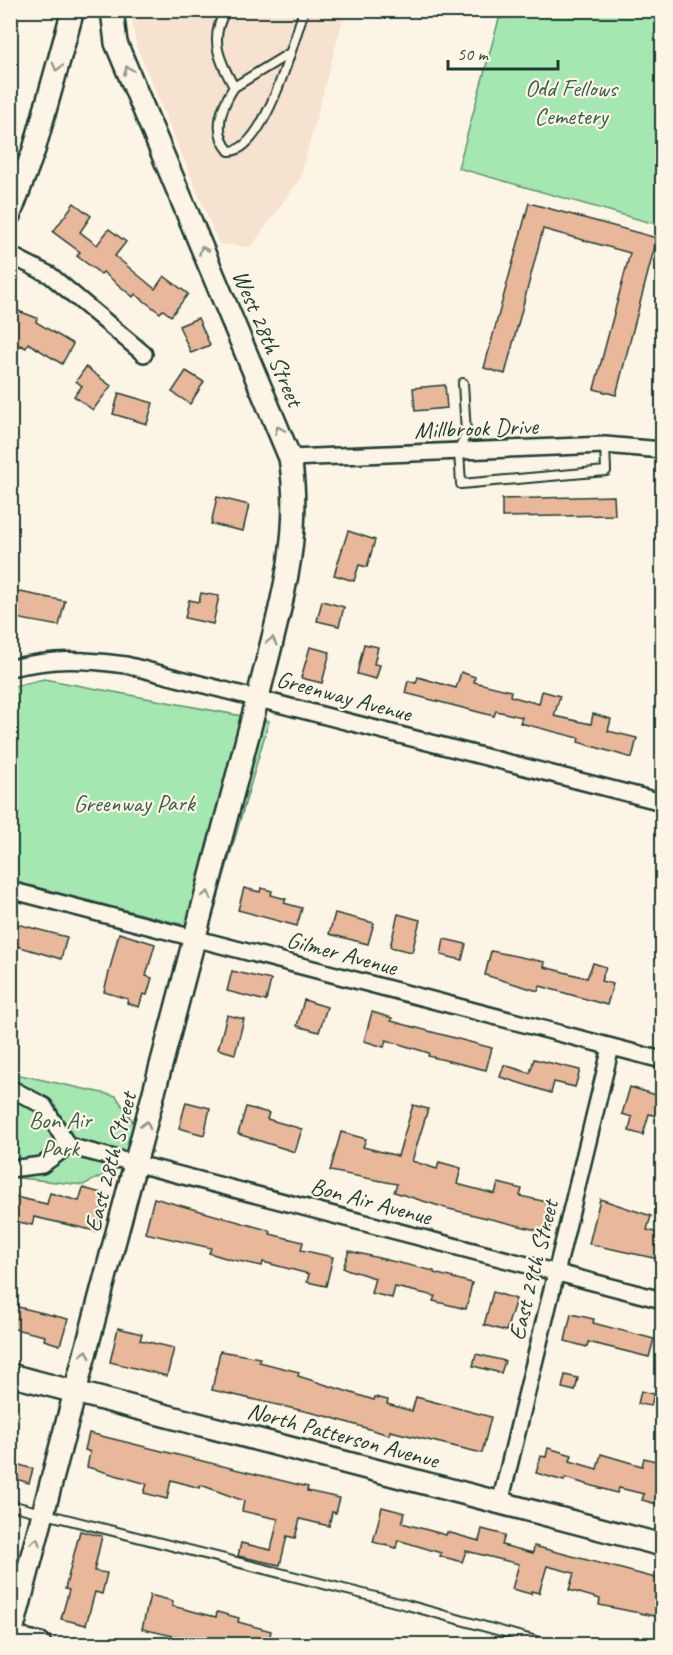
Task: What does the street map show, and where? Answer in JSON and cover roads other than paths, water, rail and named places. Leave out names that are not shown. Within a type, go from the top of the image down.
[{"type":"street","points":[[10,214],[34,150],[73,10]]},
{"type":"street","name":"West 28th Street","points":[[112,10],[116,43],[290,458],[296,491],[295,528],[286,582],[258,697]]},
{"type":"street","points":[[10,255],[50,275],[144,354]]},
{"type":"street","name":"Millbrook Drive","points":[[290,458],[605,445],[663,450]]},
{"type":"street","name":"Greenway Avenue","points":[[10,668],[52,659],[95,660],[126,664],[663,802]]},
{"type":"street","name":"East 28th Street","points":[[11,1638],[258,697]]},
{"type":"street","name":"Gilmer Avenue","points":[[10,890],[663,1060]]},
{"type":"street","name":"East 29th Street","points":[[500,1503],[611,1047]]},
{"type":"street","points":[[10,1088],[44,1106],[68,1146],[42,1165],[10,1169]]},
{"type":"street","name":"Bon Air Avenue","points":[[68,1146],[663,1300]]},
{"type":"street","name":"North Patterson Avenue","points":[[10,1374],[663,1545]]},
{"type":"street","points":[[11,1638],[40,1644]]},
{"type":"lane","points":[[226,10],[221,18],[216,50],[234,87]]},
{"type":"lane","points":[[290,53],[234,87],[225,104],[218,128],[223,144],[229,151],[237,151],[245,147],[269,108],[290,53],[304,10]]},
{"type":"lane","points":[[463,383],[466,433],[459,451],[461,484],[606,471],[605,445]]},
{"type":"lane","points":[[10,1505],[407,1605],[547,1644]]},
{"type":"park label","name":"Odd Fellows Cemetery","points":[[571,102]]},
{"type":"park label","name":"Greenway Park","points":[[134,803]]},
{"type":"park label","name":"Bon Air Park","points":[[60,1134]]}]
